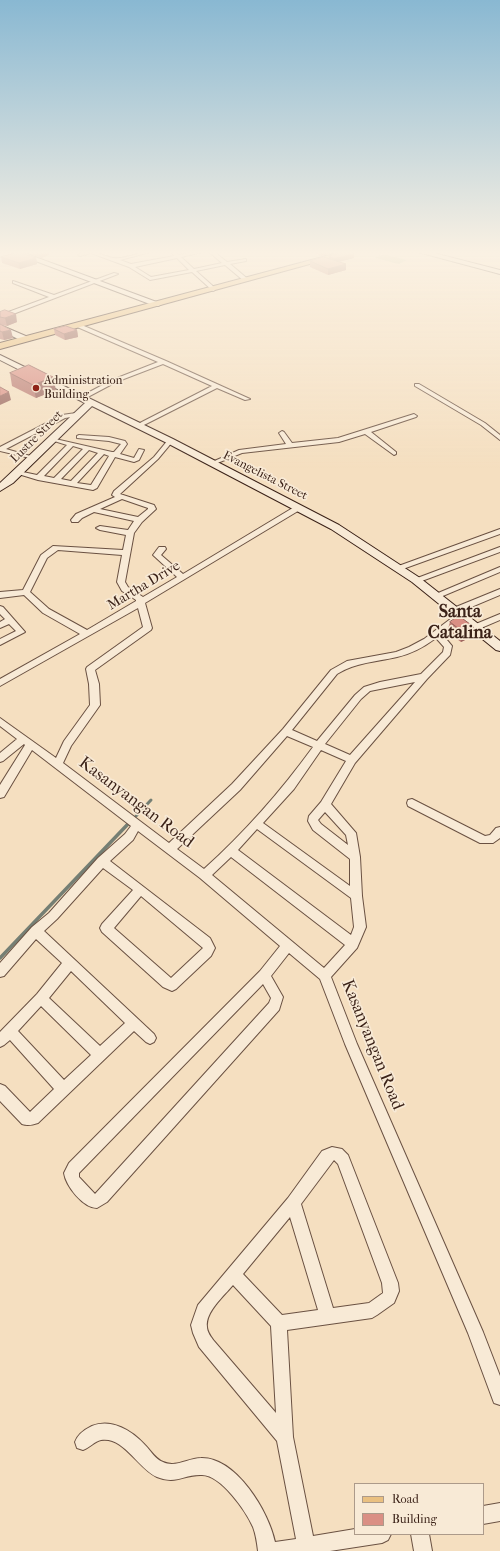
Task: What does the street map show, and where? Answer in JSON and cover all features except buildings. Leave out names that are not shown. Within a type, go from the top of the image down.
[{"type":"main road","points":[[0,346],[83,323]]},
{"type":"main road","points":[[0,328],[25,339]]},
{"type":"main road","name":"Evangelista Street","points":[[0,357],[213,463],[351,537],[416,580],[474,628],[500,647]]},
{"type":"main road","name":"Lustre Street","points":[[0,488],[18,473],[53,439],[76,415],[86,400]]},
{"type":"street","points":[[77,325],[247,399]]},
{"type":"street","points":[[86,400],[119,378],[164,362]]},
{"type":"street","points":[[417,385],[483,424],[500,438]]},
{"type":"street","points":[[138,426],[218,386]]},
{"type":"street","points":[[32,458],[4,451],[2,449],[64,416],[76,415]]},
{"type":"street","points":[[213,463],[241,451],[339,440],[414,416]]},
{"type":"street","points":[[367,432],[394,453]]},
{"type":"street","points":[[282,433],[290,445]]},
{"type":"street","points":[[18,473],[91,488],[95,487],[115,454],[124,444],[123,442],[109,439],[79,437]]},
{"type":"street","points":[[53,439],[135,459],[141,450]]},
{"type":"street","points":[[57,765],[67,744],[95,706],[94,684],[90,669],[148,628],[141,600],[125,589],[121,582],[130,533],[140,520],[152,509],[151,507],[116,495],[156,458],[170,441]]},
{"type":"street","points":[[38,478],[72,444]]},
{"type":"street","points":[[55,481],[88,448]]},
{"type":"street","points":[[72,484],[103,452]]},
{"type":"street","points":[[75,520],[122,497]]},
{"type":"street","name":"Martha Drive","points":[[0,683],[87,634],[141,600],[183,578],[299,508]]},
{"type":"street","points":[[94,510],[140,520]]},
{"type":"street","points":[[100,528],[130,533]]},
{"type":"street","points":[[397,568],[500,531]]},
{"type":"street","points":[[26,592],[44,556],[56,548],[126,553]]},
{"type":"street","points":[[162,549],[157,555],[183,578]]},
{"type":"street","points":[[416,580],[500,549]]},
{"type":"street","points":[[435,596],[500,569]]},
{"type":"street","points":[[0,595],[26,592]]},
{"type":"street","points":[[26,592],[42,609],[87,634]]},
{"type":"street","points":[[170,849],[236,787],[286,731],[334,672],[341,667],[350,664],[407,652],[436,633],[457,614],[500,592]]},
{"type":"street","points":[[0,609],[21,632],[0,642]]},
{"type":"street","points":[[474,628],[500,617]]},
{"type":"street","points":[[0,624],[10,620]]},
{"type":"street","points":[[355,858],[313,821],[313,819],[325,806],[352,760],[449,649],[436,633]]},
{"type":"street","points":[[204,875],[231,851],[290,786],[319,745],[358,697],[367,689],[380,685],[424,677]]},
{"type":"street","name":"Kasanyangan Road","points":[[0,722],[204,875],[325,976],[350,1044],[475,1332],[500,1397]]},
{"type":"street","points":[[286,731],[352,760]]},
{"type":"street","points":[[0,758],[27,741]]},
{"type":"street","points":[[0,794],[27,741]]},
{"type":"street","points":[[412,803],[484,840],[493,839],[500,831]]},
{"type":"street","points":[[325,806],[351,833],[355,858],[356,896],[360,926],[353,944],[325,976]]},
{"type":"street","points":[[256,823],[356,896]]},
{"type":"street","points":[[0,972],[36,931],[137,826]]},
{"type":"street","points":[[231,851],[353,944]]},
{"type":"street","points":[[102,861],[140,889],[206,942],[209,948],[207,952],[172,985],[106,928],[140,889]]},
{"type":"street","points":[[36,931],[150,1038]]},
{"type":"street","points":[[264,975],[277,997],[275,1006],[102,1197],[97,1201],[92,1201],[72,1180],[71,1173],[74,1168],[264,975],[288,945]]},
{"type":"street","points":[[0,1041],[41,998],[70,963]]},
{"type":"street","points":[[41,998],[100,1055]]},
{"type":"street","points":[[0,1091],[22,1116],[33,1118],[134,1023]]},
{"type":"street","points":[[9,1030],[63,1089]]},
{"type":"street","points":[[279,1323],[372,1310],[389,1298],[391,1290],[390,1283],[343,1160],[339,1154],[331,1153],[326,1156],[293,1203],[203,1310],[198,1319],[199,1331],[208,1347],[286,1437]]},
{"type":"street","points":[[293,1203],[328,1316]]},
{"type":"street","points":[[233,1274],[279,1323],[286,1437],[306,1549]]},
{"type":"street","points":[[83,1442],[95,1433],[105,1430],[117,1433],[135,1447],[150,1463],[168,1473],[202,1466],[213,1468],[228,1479],[255,1511],[263,1530],[267,1551]]},
{"type":"street","points":[[484,1515],[500,1512]]},
{"type":"street","points":[[274,1551],[306,1549],[377,1535]]},
{"type":"street","points":[[420,1535],[423,1551]]},
{"type":"waterway","points":[[136,816],[151,800]]},
{"type":"waterway","points":[[0,958],[128,824]]},
{"type":"place","name":"Administration Building","points":[[36,388]]},
{"type":"district","name":"Santa Catalina","points":[[460,623]]}]
